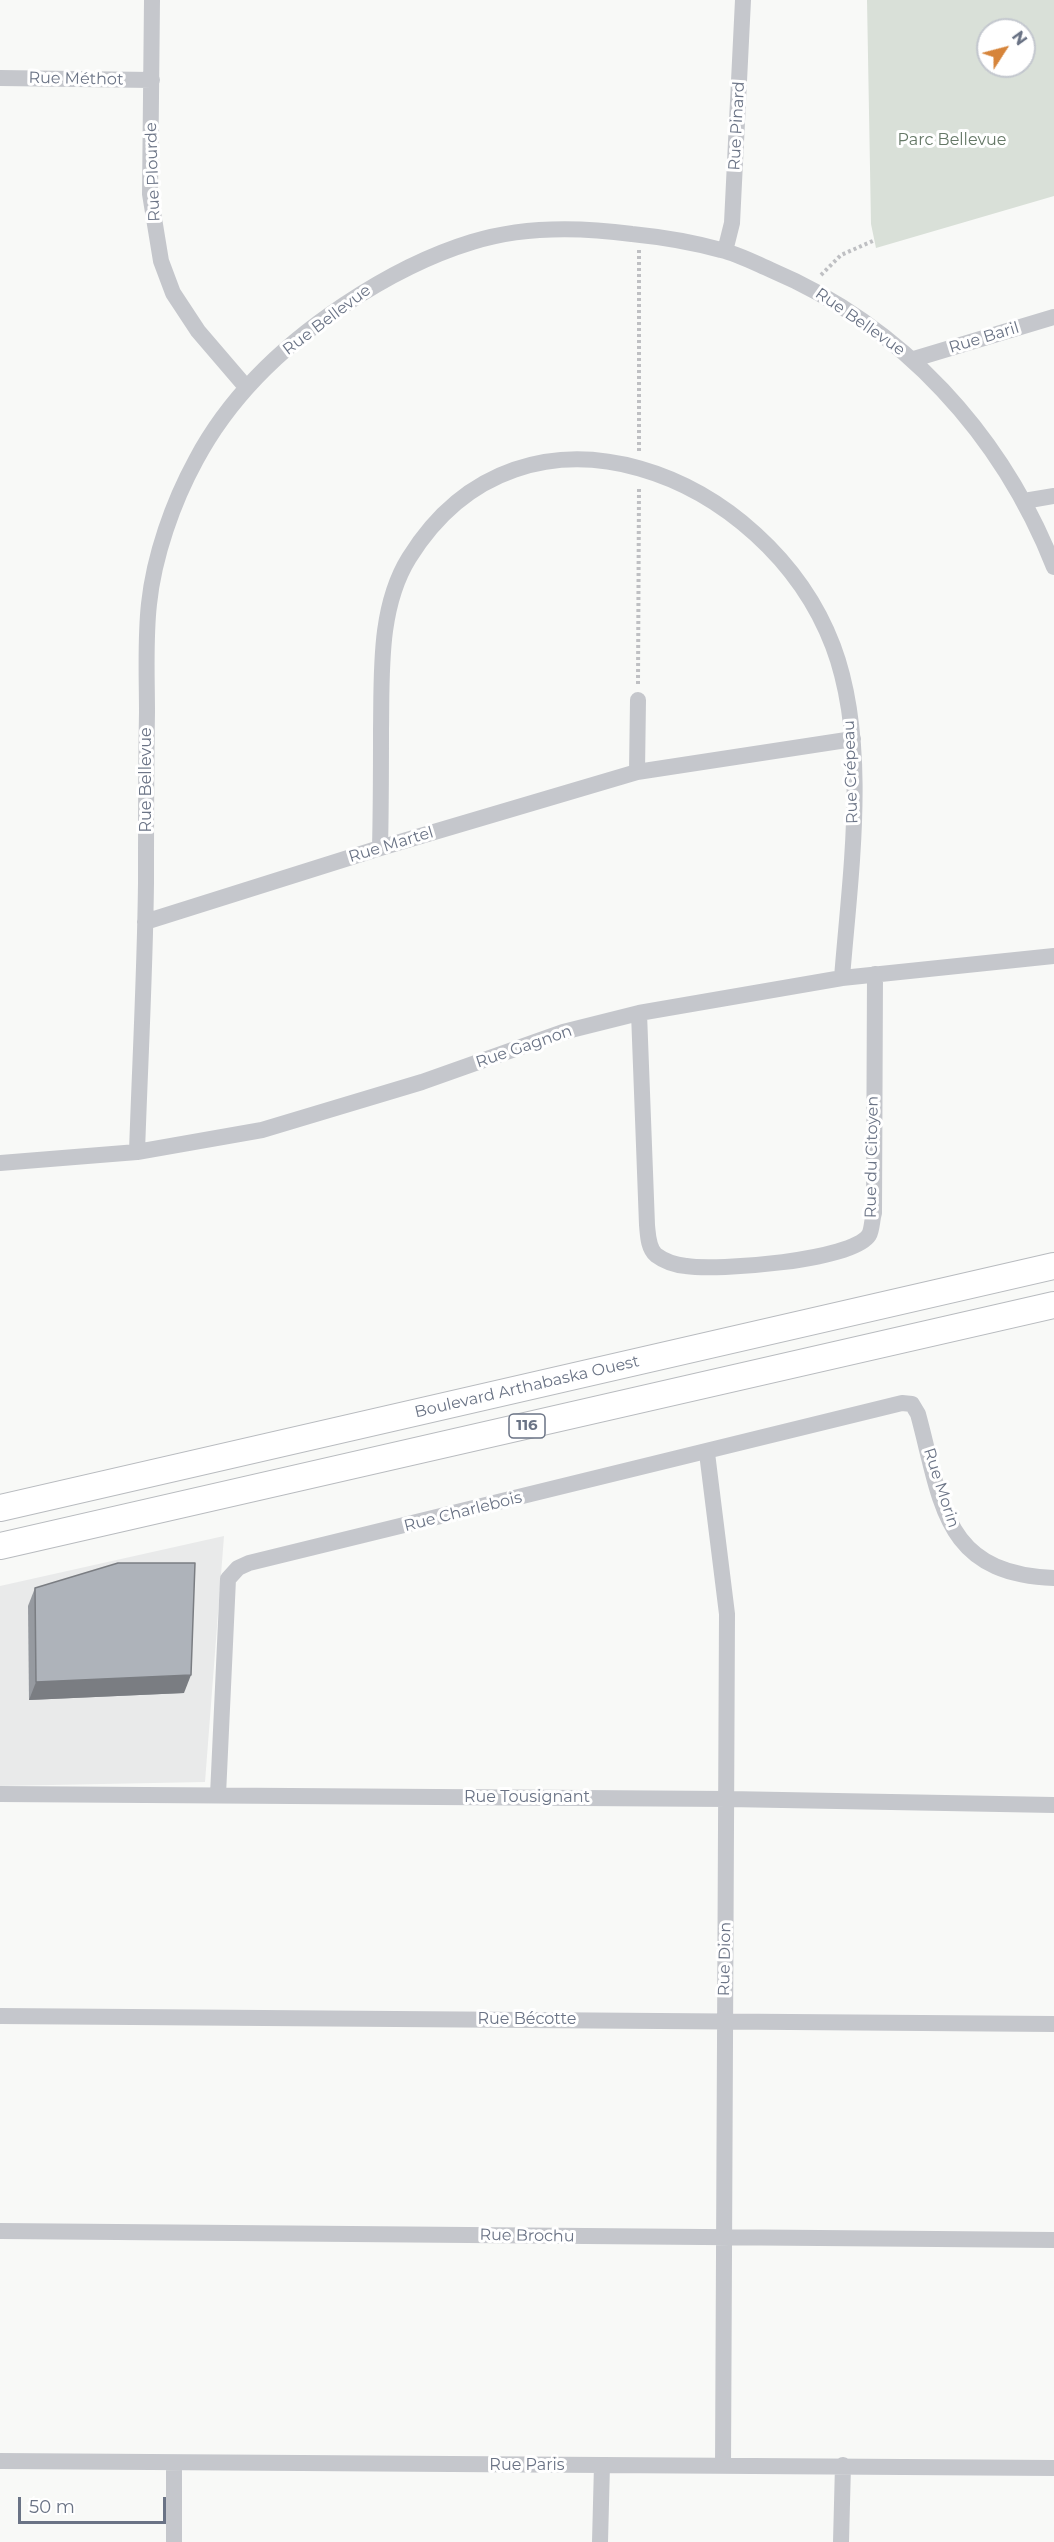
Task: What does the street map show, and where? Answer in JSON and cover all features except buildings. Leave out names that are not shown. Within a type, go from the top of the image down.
[{"type":"main road","name":"Boulevard Arthabaska Ouest","points":[[0,1508],[1054,1266]]},
{"type":"main road","name":"116","points":[[0,1546],[1054,1305]]},
{"type":"street","name":"Rue Plourde","points":[[152,0],[150,194],[160,261],[173,293],[198,331],[246,387]]},
{"type":"street","name":"Rue Pinard","points":[[725,251],[732,223],[743,0]]},
{"type":"street","name":"Rue Méthot","points":[[0,78],[152,81]]},
{"type":"street","name":"Rue Bellevue","points":[[137,1152],[145,922],[149,603],[158,561],[174,510],[195,461],[219,422],[246,387],[324,318],[372,286],[422,261],[475,241],[536,230],[596,229],[654,237],[725,251],[811,287],[861,319],[914,360],[982,436],[1024,501],[1054,567]]},
{"type":"street","name":"Rue Baril","points":[[914,360],[1054,317]]},
{"type":"street","name":"Rue Crépeau","points":[[380,848],[382,655],[392,602],[408,560],[438,521],[466,496],[493,480],[530,465],[573,459],[628,465],[662,475],[725,507],[770,546],[809,594],[833,647],[848,702],[853,739],[853,838],[842,978]]},
{"type":"street","points":[[1024,501],[1054,496]]},
{"type":"street","points":[[637,772],[638,700]]},
{"type":"street","name":"Rue Martel","points":[[145,922],[380,848],[637,772],[853,739]]},
{"type":"street","name":"Rue Gagnon","points":[[0,1163],[137,1152],[262,1130],[422,1082],[563,1032],[639,1013],[842,978],[1054,956]]},
{"type":"street","name":"Rue du Citoyen","points":[[639,1013],[647,1225],[649,1242],[654,1253],[668,1262],[686,1266],[765,1266],[852,1248],[868,1235],[874,1213],[875,974]]},
{"type":"street","name":"Rue Charlebois","points":[[218,1795],[226,1592],[228,1579],[238,1568],[902,1403],[912,1404]]},
{"type":"street","name":"Rue Morin","points":[[912,1404],[918,1414],[948,1520],[966,1549],[985,1561],[1007,1570],[1054,1578]]},
{"type":"street","name":"Rue Dion","points":[[707,1453],[727,1614],[728,1799],[724,2020],[726,2238],[723,2466]]},
{"type":"street","name":"Rue Tousignant","points":[[0,1794],[728,1799],[1054,1805]]},
{"type":"street","name":"Rue Bécotte","points":[[0,2016],[1054,2024]]},
{"type":"street","name":"Rue Brochu","points":[[0,2231],[1054,2240]]},
{"type":"street","name":"Rue Paris","points":[[0,2461],[1054,2468]]},
{"type":"street","points":[[174,2463],[174,2542]]},
{"type":"street","points":[[600,2542],[602,2465]]},
{"type":"street","points":[[841,2542],[843,2465]]},
{"type":"path","points":[[811,287],[841,255],[875,240]]},
{"type":"shaded area","points":[[224,1536],[205,1782],[0,1786],[0,1586]]},
{"type":"green space","name":"Parc Bellevue","points":[[867,0],[1054,0],[1054,196],[876,248],[871,224]]}]
